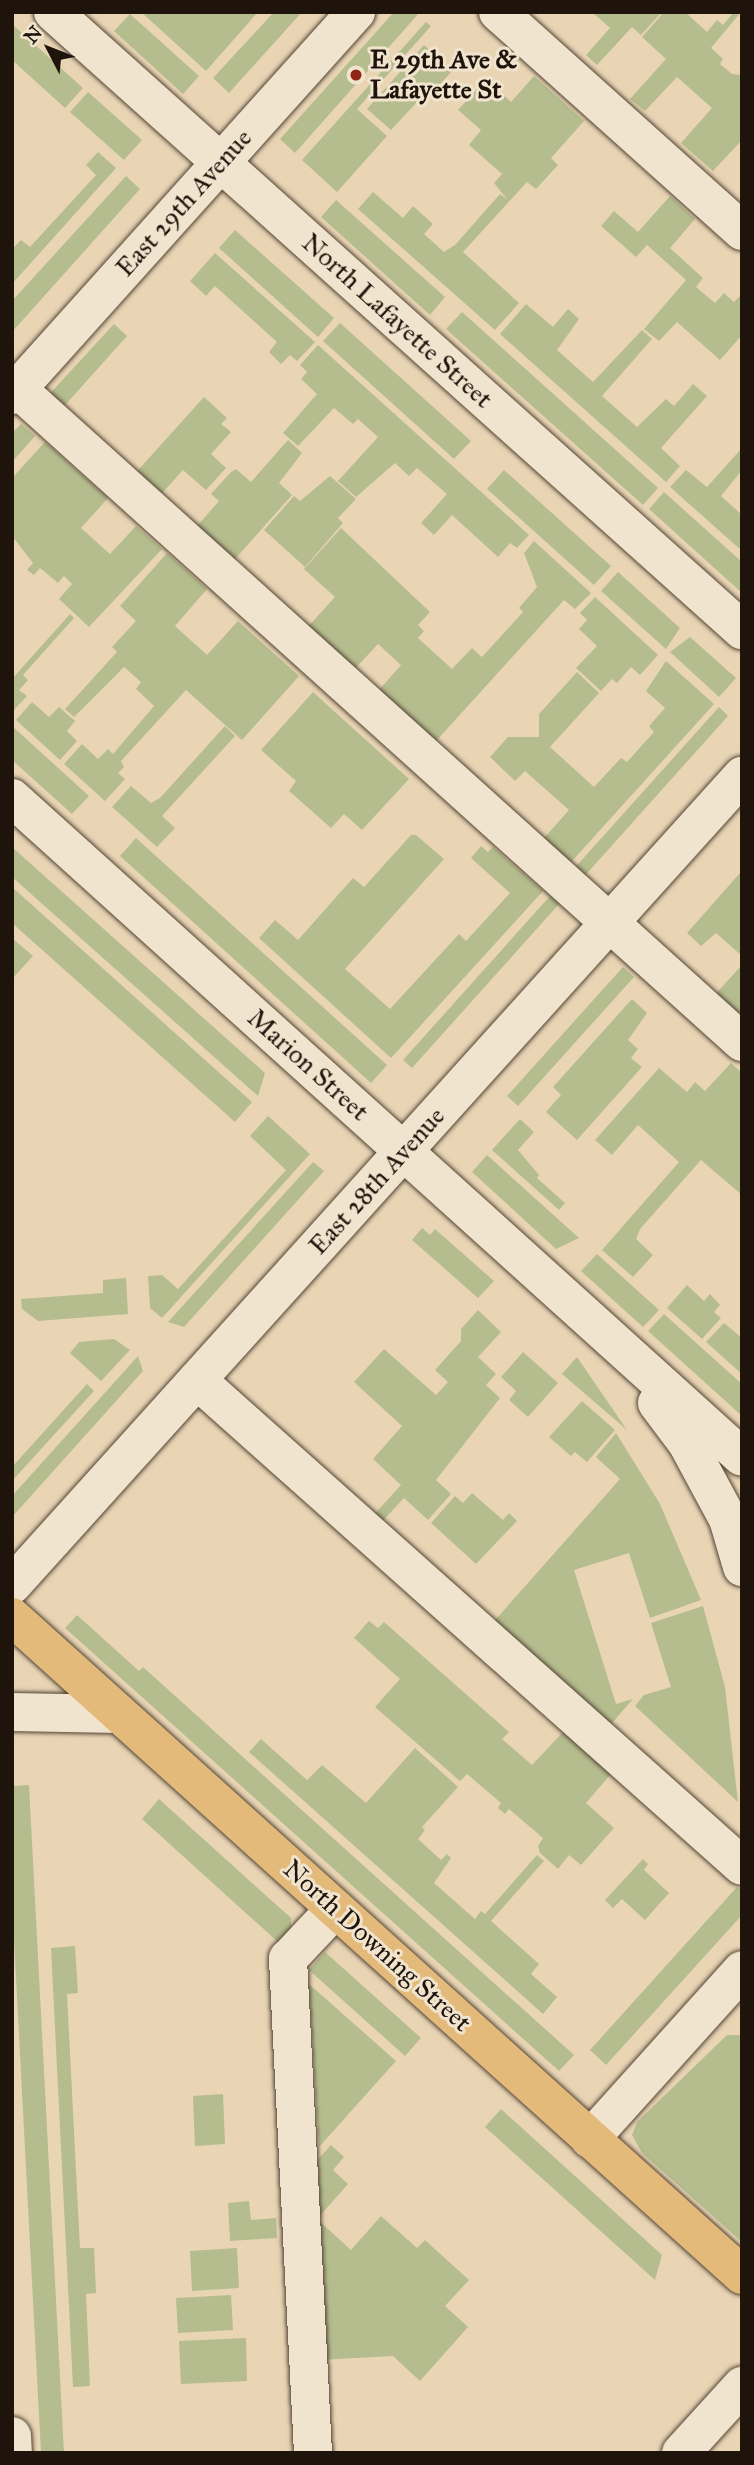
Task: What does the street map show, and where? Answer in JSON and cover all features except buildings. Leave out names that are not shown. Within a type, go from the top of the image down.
[{"type":"main road","name":"North Downing Street","points":[[12,1617],[742,2275]]},
{"type":"street","name":"North Lafayette Street","points":[[53,12],[742,630]]},
{"type":"street","name":"East 29th Avenue","points":[[14,389],[356,12]]},
{"type":"street","points":[[498,12],[742,231]]},
{"type":"street","points":[[14,389],[742,1042]]},
{"type":"street","name":"East 28th Avenue","points":[[12,1585],[742,776]]},
{"type":"street","name":"Marion Street","points":[[12,798],[742,1457]]},
{"type":"street","name":"Marion Street","points":[[604,1332],[687,1443],[728,1519],[742,1567]]},
{"type":"street","points":[[198,1380],[742,1866]]},
{"type":"street","points":[[12,1712],[119,1714]]},
{"type":"street","points":[[313,2453],[288,1959],[335,1909]]},
{"type":"street","points":[[590,2139],[742,1970]]},
{"type":"street","points":[[681,2453],[742,2386]]},
{"type":"street","points":[[12,2436],[13,2453]]},
{"type":"green space","points":[[141,12],[258,12],[206,71]]},
{"type":"green space","points":[[274,12],[302,12],[229,93],[213,78]]},
{"type":"green space","points":[[394,12],[420,12],[295,153],[280,139]]},
{"type":"green space","points":[[592,12],[662,12],[641,35],[632,27],[597,65],[586,55],[610,28]]},
{"type":"green space","points":[[664,12],[685,12],[707,32],[717,20],[723,25],[734,12],[741,12],[711,48],[723,59],[720,64],[732,74],[742,75],[742,140],[713,171],[681,143],[712,108],[677,77],[645,111],[630,99],[666,59],[642,37]]},
{"type":"green space","points":[[130,14],[199,76],[183,94],[114,31]]},
{"type":"green space","points":[[426,22],[431,26],[357,109],[387,136],[337,192],[302,160]]},
{"type":"green space","points":[[12,24],[83,88],[65,108],[12,60]]},
{"type":"green space","points":[[424,45],[453,70],[433,92],[429,89],[391,130],[367,109]]},
{"type":"green space","points":[[534,76],[584,121],[551,158],[558,165],[536,189],[527,182],[463,252],[519,303],[495,330],[358,209],[373,192],[403,218],[413,206],[433,224],[424,234],[444,252],[455,245],[500,194],[507,199],[494,183],[502,174],[469,145],[481,130],[458,110],[486,79],[511,102]]},
{"type":"green space","points":[[88,92],[142,140],[124,160],[70,112]]},
{"type":"green space","points":[[98,152],[116,168],[12,284],[12,249],[21,240],[30,247],[96,175],[86,165]]},
{"type":"green space","points":[[126,176],[140,189],[12,332],[12,301]]},
{"type":"green space","points":[[670,196],[695,219],[670,248],[703,278],[696,287],[715,303],[724,293],[734,302],[742,294],[742,335],[720,360],[677,322],[659,341],[644,329],[686,280],[647,245],[636,257],[601,226],[614,211],[638,232]]},
{"type":"green space","points":[[336,200],[445,297],[430,315],[321,217]]},
{"type":"green space","points":[[235,230],[334,318],[318,337],[219,248]]},
{"type":"green space","points":[[215,253],[315,342],[297,361],[290,355],[281,364],[269,352],[277,342],[215,286],[206,296],[190,281]]},
{"type":"green space","points":[[526,304],[553,327],[568,309],[579,319],[557,350],[593,382],[642,330],[652,339],[602,396],[637,427],[666,399],[674,406],[693,384],[707,396],[661,448],[680,466],[666,482],[500,334]]},
{"type":"green space","points":[[462,312],[658,488],[643,505],[446,329]]},
{"type":"green space","points":[[340,323],[471,441],[454,459],[323,341]]},
{"type":"green space","points":[[114,324],[127,336],[58,413],[44,400]]},
{"type":"green space","points":[[318,345],[529,535],[517,548],[510,543],[498,557],[452,515],[434,535],[421,523],[447,494],[417,468],[409,476],[395,463],[356,497],[338,481],[378,437],[358,419],[353,424],[334,408],[298,446],[283,433],[317,394],[301,379],[307,372],[300,365]]},
{"type":"green space","points":[[204,397],[227,418],[221,424],[231,432],[211,454],[226,468],[206,490],[183,470],[156,500],[131,478]]},
{"type":"green space","points":[[21,424],[35,436],[12,462],[12,433]]},
{"type":"green space","points":[[288,440],[302,453],[279,483],[292,495],[228,567],[191,533],[219,501],[211,494],[231,472],[236,469],[251,482]]},
{"type":"green space","points":[[45,442],[108,498],[81,528],[110,554],[136,526],[162,549],[89,627],[59,599],[72,584],[64,576],[58,583],[40,568],[34,575],[27,570],[33,563],[12,536],[12,478]]},
{"type":"green space","points":[[742,448],[742,470],[721,496],[742,515],[742,551],[670,487],[686,470],[707,487]]},
{"type":"green space","points":[[504,470],[611,566],[594,585],[487,489]]},
{"type":"green space","points":[[330,476],[356,499],[338,518],[343,523],[305,567],[264,530],[294,496],[300,501]]},
{"type":"green space","points":[[664,492],[742,562],[742,593],[649,509]]},
{"type":"green space","points":[[341,528],[430,612],[418,625],[424,631],[418,638],[452,669],[472,648],[482,657],[523,612],[519,608],[537,587],[524,553],[534,541],[591,593],[575,609],[564,600],[428,750],[371,699],[401,665],[378,644],[351,673],[304,631],[335,597],[304,569]]},
{"type":"green space","points":[[167,553],[207,589],[175,626],[207,655],[238,621],[299,676],[242,740],[186,690],[121,761],[124,767],[118,773],[125,779],[105,801],[64,764],[82,744],[98,759],[108,749],[113,754],[154,706],[136,689],[141,682],[124,667],[74,717],[65,709],[117,652],[112,647],[136,621],[120,606]]},
{"type":"green space","points":[[618,572],[680,628],[666,649],[601,591]]},
{"type":"green space","points":[[595,597],[658,655],[640,675],[631,667],[617,683],[612,679],[601,691],[576,668],[597,646],[579,629],[587,620],[580,613]]},
{"type":"green space","points":[[70,614],[74,618],[23,675],[28,680],[19,690],[27,696],[12,712],[12,679]]},
{"type":"green space","points":[[690,637],[736,678],[719,697],[670,652]]},
{"type":"green space","points":[[666,661],[714,704],[564,870],[537,846],[569,810],[525,771],[515,781],[490,757],[508,737],[539,737],[539,714],[577,672],[599,693],[550,747],[594,787],[621,758],[627,762],[654,732],[649,726],[665,708],[646,691]]},
{"type":"green space","points":[[313,692],[409,779],[362,830],[344,814],[331,828],[289,791],[296,781],[261,750]]},
{"type":"green space","points":[[32,702],[49,717],[59,707],[75,721],[67,731],[77,741],[60,760],[16,720]]},
{"type":"green space","points":[[719,707],[728,716],[581,880],[571,872]]},
{"type":"green space","points":[[12,726],[89,796],[72,814],[12,760]]},
{"type":"green space","points":[[225,726],[235,736],[162,816],[175,828],[157,847],[112,807],[131,786],[151,803],[160,798]]},
{"type":"green space","points":[[411,835],[416,835],[444,859],[345,969],[390,1009],[459,934],[466,941],[510,893],[471,858],[481,846],[488,852],[493,847],[543,891],[391,1058],[259,938],[275,920],[298,940],[353,878],[364,887]]},
{"type":"green space","points":[[136,838],[387,1065],[371,1083],[120,856]]},
{"type":"green space","points":[[12,847],[265,1073],[258,1096],[12,877]]},
{"type":"green space","points":[[740,873],[742,956],[716,933],[701,946],[687,933]]},
{"type":"green space","points":[[12,887],[252,1102],[235,1122],[12,923]]},
{"type":"green space","points":[[550,896],[559,904],[412,1068],[403,1060]]},
{"type":"green space","points":[[12,938],[33,956],[12,979]]},
{"type":"green space","points":[[742,965],[742,1030],[709,1001]]},
{"type":"green space","points":[[623,967],[634,977],[518,1106],[507,1096]]},
{"type":"green space","points":[[632,999],[647,1013],[628,1040],[638,1049],[631,1058],[642,1067],[577,1140],[546,1112],[561,1095],[553,1087]]},
{"type":"green space","points":[[731,1063],[742,1073],[742,1195],[701,1160],[640,1229],[636,1239],[653,1255],[633,1277],[602,1250],[679,1162],[638,1125],[612,1155],[595,1140],[659,1068],[687,1092],[695,1082],[705,1091]]},
{"type":"green space","points":[[268,1116],[310,1154],[162,1318],[150,1308],[148,1276],[162,1275],[178,1289],[286,1170],[250,1136]]},
{"type":"green space","points":[[520,1119],[534,1132],[518,1150],[539,1175],[537,1178],[565,1203],[559,1210],[492,1150]]},
{"type":"green space","points":[[487,1155],[579,1238],[556,1249],[472,1172]]},
{"type":"green space","points":[[313,1162],[324,1171],[184,1327],[168,1322]]},
{"type":"green space","points":[[422,1228],[430,1235],[435,1229],[494,1281],[478,1298],[412,1240]]},
{"type":"green space","points":[[597,1254],[659,1310],[643,1327],[581,1271]]},
{"type":"green space","points":[[126,1278],[128,1314],[38,1321],[22,1309],[21,1299],[103,1293],[103,1280]]},
{"type":"green space","points":[[687,1285],[704,1301],[710,1294],[720,1305],[714,1312],[721,1318],[702,1339],[667,1308]]},
{"type":"green space","points":[[478,1310],[501,1332],[478,1357],[496,1374],[486,1385],[500,1398],[436,1480],[451,1494],[428,1520],[404,1498],[378,1526],[370,1519],[401,1485],[373,1459],[402,1426],[354,1382],[384,1349],[436,1395],[448,1382],[435,1370],[461,1341],[461,1329]]},
{"type":"green space","points":[[664,1314],[742,1384],[742,1416],[648,1331]]},
{"type":"green space","points":[[724,1323],[742,1338],[742,1374],[706,1342]]},
{"type":"green space","points":[[114,1339],[130,1350],[101,1381],[70,1353],[79,1342]]},
{"type":"green space","points":[[523,1352],[558,1383],[528,1417],[509,1400],[516,1391],[501,1377]]},
{"type":"green space","points":[[138,1356],[143,1371],[13,1516],[12,1496]]},
{"type":"green space","points":[[577,1357],[627,1430],[562,1374]]},
{"type":"green space","points":[[87,1384],[94,1391],[12,1481],[12,1467]]},
{"type":"green space","points":[[582,1401],[615,1430],[587,1462],[575,1452],[571,1456],[549,1437]]},
{"type":"green space","points":[[616,1433],[660,1504],[701,1600],[650,1618],[629,1553],[574,1570],[616,1704],[633,1699],[605,1731],[489,1627],[620,1479],[596,1457]]},
{"type":"green space","points":[[472,1493],[503,1520],[509,1513],[517,1521],[476,1564],[431,1523],[455,1496],[463,1503]]},
{"type":"green space","points":[[703,1606],[725,1687],[738,1802],[635,1706],[644,1695],[671,1687],[651,1623]]},
{"type":"green space","points":[[77,1615],[139,1671],[143,1667],[574,2055],[559,2071],[65,1628]]},
{"type":"green space","points":[[369,1621],[378,1628],[384,1622],[509,1732],[502,1739],[532,1765],[563,1732],[611,1774],[586,1803],[614,1828],[581,1865],[569,1855],[558,1869],[540,1853],[538,1846],[543,1838],[509,1809],[505,1814],[498,1808],[501,1803],[467,1774],[460,1781],[375,1707],[400,1679],[354,1638]]},
{"type":"green space","points":[[261,1739],[307,1780],[322,1765],[366,1803],[415,1748],[458,1787],[422,1827],[425,1830],[418,1839],[441,1860],[447,1854],[451,1858],[434,1883],[475,1919],[481,1911],[485,1914],[537,1855],[544,1861],[491,1921],[539,1964],[531,1974],[557,1997],[543,2014],[249,1752]]},
{"type":"green space","points":[[29,1785],[64,2453],[41,2453],[12,1902],[12,1786]]},
{"type":"green space","points":[[159,1799],[291,1918],[291,1930],[279,1943],[142,1819]]},
{"type":"green space","points":[[643,1859],[648,1864],[644,1870],[669,1893],[645,1920],[622,1899],[613,1908],[605,1900]]},
{"type":"green space","points":[[737,1887],[742,1891],[742,1915],[606,2065],[590,2050]]},
{"type":"green space","points":[[75,1946],[78,1993],[67,1994],[80,2248],[94,2248],[96,2293],[86,2294],[90,2386],[73,2387],[51,1948]]},
{"type":"green space","points":[[325,1952],[421,2038],[405,2056],[309,1970]]},
{"type":"green space","points":[[309,1984],[396,2061],[319,2147]]},
{"type":"green space","points":[[727,2035],[742,2035],[742,2242],[642,2153],[632,2135],[637,2122]]},
{"type":"green space","points":[[223,2094],[225,2144],[195,2146],[193,2096]]},
{"type":"green space","points":[[501,2109],[662,2255],[655,2280],[485,2127]]},
{"type":"green space","points":[[331,2145],[344,2157],[333,2170],[348,2184],[317,2219],[351,2250],[381,2216],[417,2248],[425,2240],[469,2280],[445,2306],[468,2327],[420,2381],[393,2356],[320,2360],[310,2168]]},
{"type":"green space","points":[[249,2201],[251,2220],[276,2218],[277,2238],[230,2241],[228,2203]]},
{"type":"green space","points":[[237,2248],[239,2288],[192,2291],[190,2251]]},
{"type":"green space","points":[[231,2295],[233,2330],[178,2333],[176,2298]]},
{"type":"green space","points":[[246,2338],[247,2381],[181,2384],[179,2341]]},
{"type":"place","name":"E 29th Ave & Lafayette St","points":[[356,75]]}]
